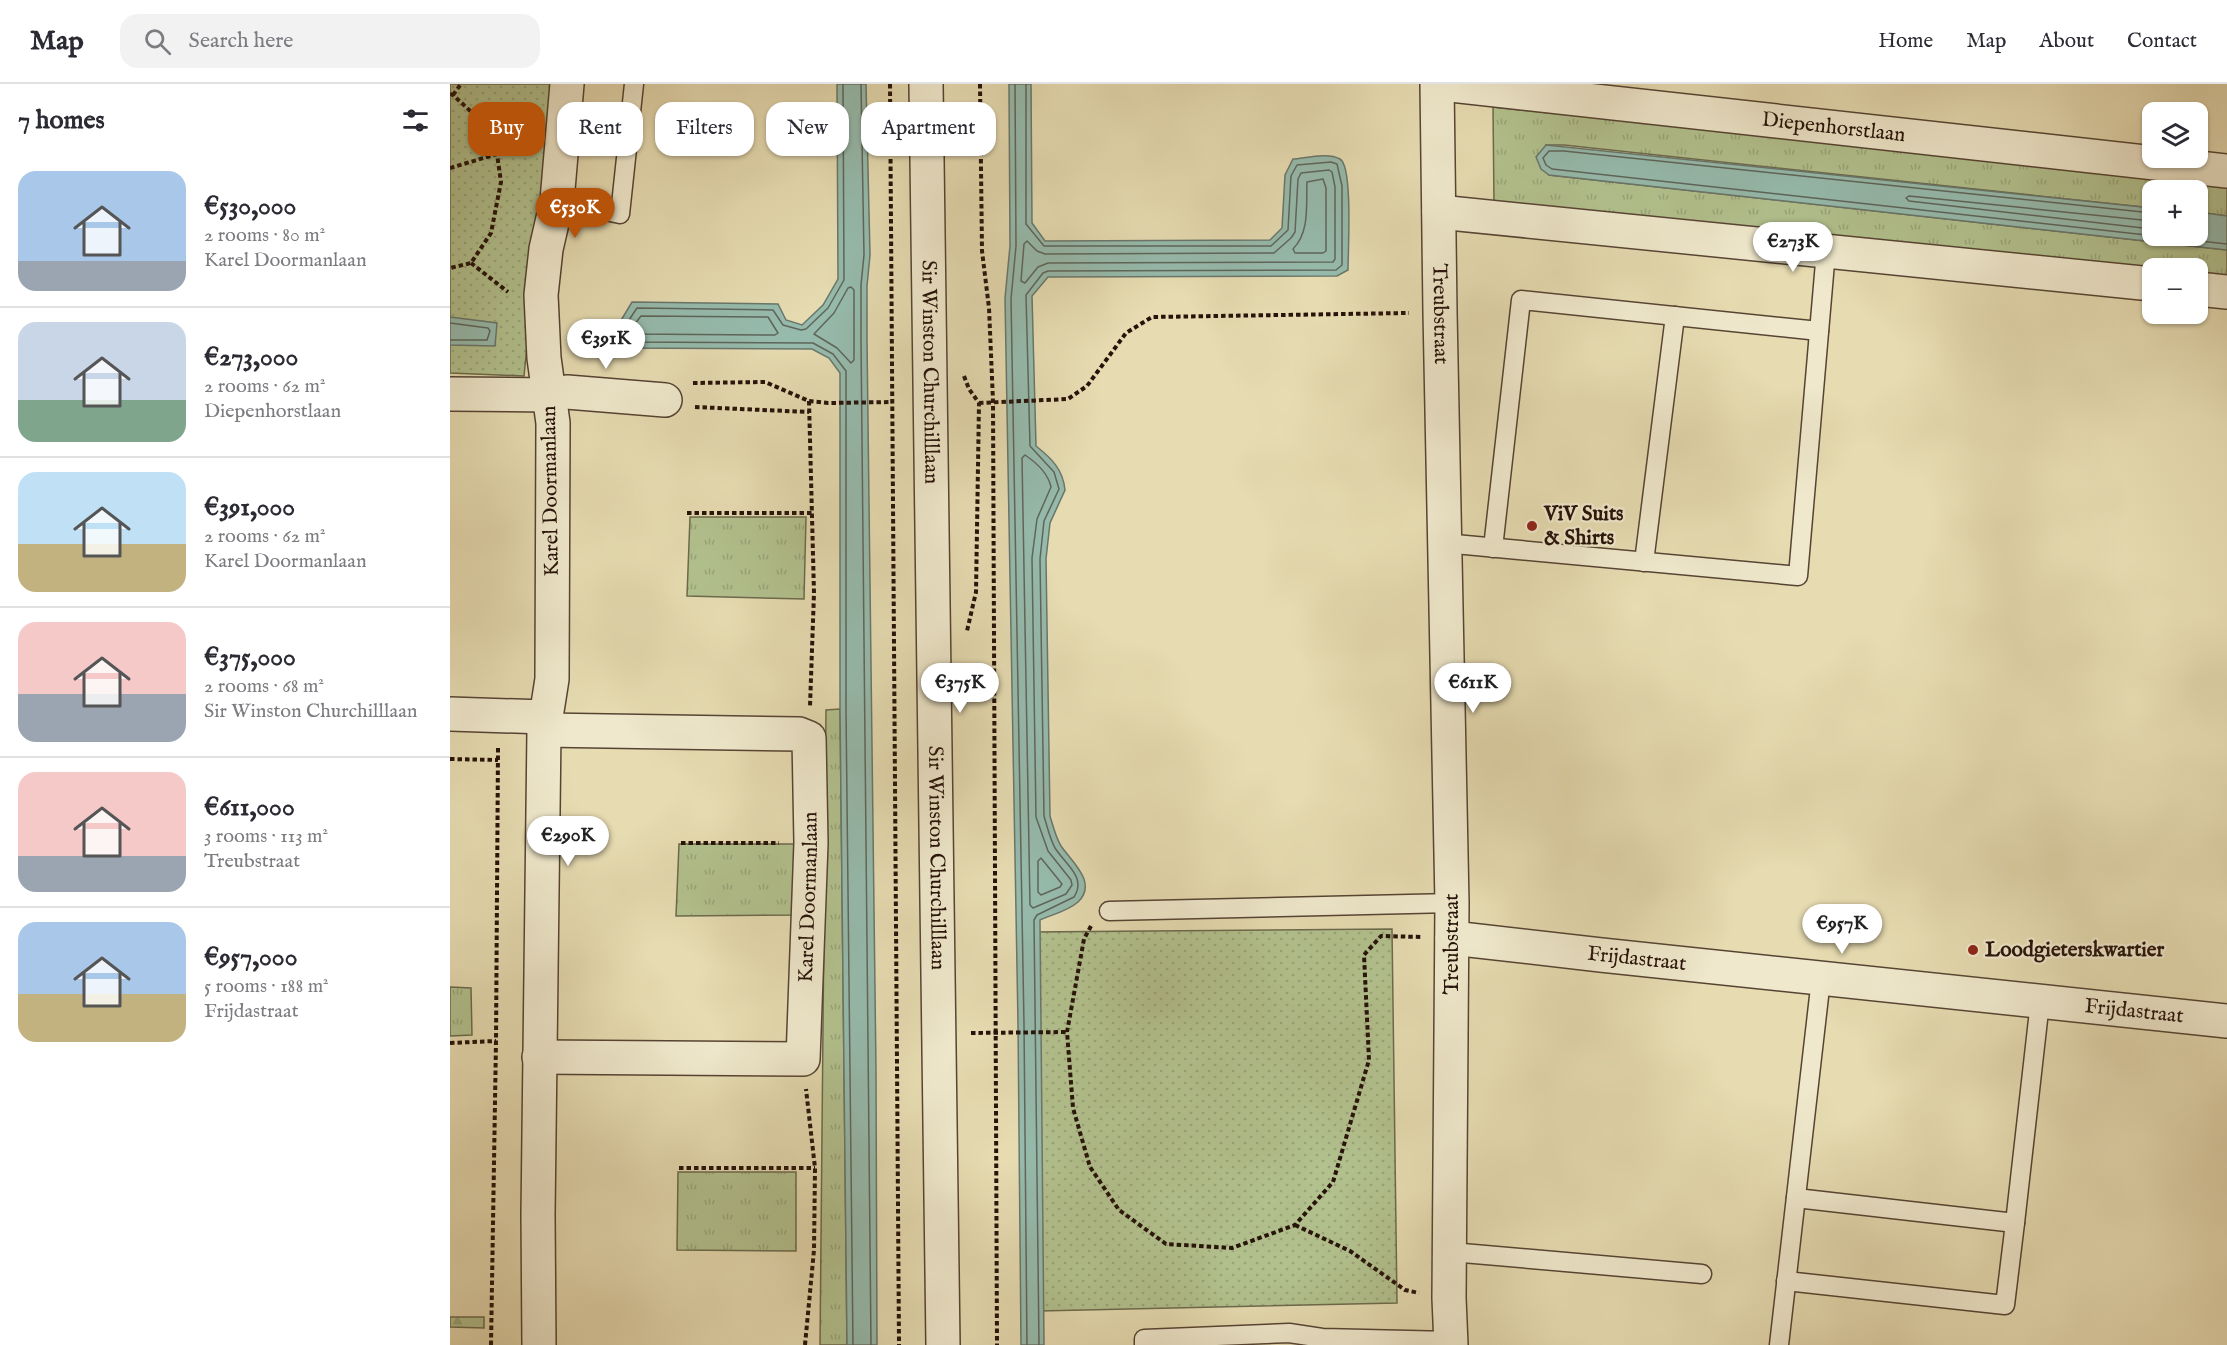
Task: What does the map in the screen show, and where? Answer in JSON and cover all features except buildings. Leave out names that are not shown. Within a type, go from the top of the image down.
[{"type":"street","name":"Karel Doormanlaan","points":[[539,1345],[537,1215],[539,1057],[545,723],[552,668],[553,423],[541,295],[546,249],[557,201],[567,84]]},
{"type":"street","name":"Sir Winston Churchilllaan","points":[[926,84],[943,1345]]},
{"type":"street","name":"Treubstraat","points":[[1437,84],[1452,903],[1449,1298],[1451,1343]]},
{"type":"street","name":"Diepenhorstlaan","points":[[1442,84],[2227,171]]},
{"type":"street","points":[[1439,212],[2142,283]]},
{"type":"street","points":[[2208,290],[2227,292]]},
{"type":"street","name":"Karel Doormanlaan","points":[[549,395],[567,392],[665,400]]},
{"type":"street","points":[[450,394],[549,395]]},
{"type":"street","points":[[450,714],[498,715],[545,723],[799,734],[809,738]]},
{"type":"street","name":"Karel Doormanlaan","points":[[803,1059],[811,843],[809,738]]},
{"type":"street","name":"Frijdastraat","points":[[1452,938],[2227,1021]]},
{"type":"street","points":[[539,1057],[803,1059]]},
{"type":"lane","points":[[557,201],[620,213],[634,84]]},
{"type":"lane","points":[[1444,543],[1798,576],[1826,251]]},
{"type":"lane","points":[[1493,548],[1521,300],[1819,331]]},
{"type":"lane","points":[[1644,562],[1675,316]]},
{"type":"lane","points":[[1109,910],[1452,903]]},
{"type":"lane","points":[[1779,1345],[1821,979]]},
{"type":"lane","points":[[1786,1281],[2005,1305],[2040,1002]]},
{"type":"lane","points":[[1796,1198],[2015,1223]]},
{"type":"lane","points":[[1451,1252],[1702,1274]]},
{"type":"lane","points":[[1144,1345],[1144,1339],[1289,1333],[1322,1338],[1451,1343]]},
{"type":"path","points":[[461,84],[452,94],[468,109]]},
{"type":"path","name":"Sir Winston Churchilllaan","points":[[890,84],[899,1345]]},
{"type":"path","points":[[980,84],[982,251],[990,308],[993,401],[997,1345]]},
{"type":"path","points":[[451,168],[490,156]]},
{"type":"path","points":[[452,268],[471,263],[491,233],[501,182],[497,156]]},
{"type":"path","points":[[471,263],[508,292],[516,295]]},
{"type":"path","points":[[979,403],[1068,399],[1087,386],[1126,333],[1152,317],[1440,312]]},
{"type":"path","points":[[665,400],[690,383],[765,382],[809,401],[892,402]]},
{"type":"path","points":[[665,400],[689,407],[808,412]]},
{"type":"path","points":[[809,401],[814,593],[809,738]]},
{"type":"path","points":[[687,513],[813,513]]},
{"type":"path","points":[[491,1345],[498,715]]},
{"type":"path","points":[[450,759],[498,760]]},
{"type":"path","points":[[681,843],[811,843]]},
{"type":"path","points":[[1109,910],[1094,920],[1084,939],[1066,1032],[1073,1108],[1090,1167],[1119,1210],[1166,1244],[1232,1248],[1295,1225],[1333,1182],[1369,1060],[1364,955],[1381,936],[1452,938]]},
{"type":"path","points":[[967,1033],[1066,1032]]},
{"type":"path","points":[[450,1043],[496,1041]]},
{"type":"path","points":[[803,1059],[815,1168],[814,1250],[805,1345]]},
{"type":"path","points":[[679,1168],[815,1168]]},
{"type":"path","points":[[1295,1225],[1350,1251],[1405,1290],[1449,1298]]},
{"type":"green space","points":[[450,84],[553,84],[524,376],[450,373]]},
{"type":"green space","points":[[1493,107],[2189,180],[2142,180],[2142,207],[1564,145],[1546,145],[1549,175],[2142,241],[2142,246],[2191,246],[2227,250],[2227,284],[2208,281],[2208,258],[2142,258],[2142,267],[1494,205]]},
{"type":"green space","points":[[2208,182],[2227,184],[2227,216],[2208,213]]},
{"type":"green space","points":[[690,517],[806,517],[804,599],[687,596]]},
{"type":"green space","points":[[840,709],[847,1345],[820,1345],[826,710]]},
{"type":"green space","points":[[679,844],[808,844],[806,915],[676,916]]},
{"type":"green space","points":[[1392,929],[1397,1303],[1040,1311],[1031,932]]},
{"type":"green space","points":[[450,987],[471,988],[472,1035],[450,1036]]},
{"type":"green space","points":[[678,1172],[796,1172],[796,1251],[677,1250]]},
{"type":"green space","points":[[450,1317],[484,1317],[484,1328],[450,1327]]},
{"type":"water","points":[[837,84],[866,84],[866,102],[861,102],[861,156],[868,156],[870,255],[867,286],[867,339],[877,1345],[847,1345],[840,709],[840,373],[829,358],[812,349],[619,348],[617,327],[632,302],[778,304],[786,320],[802,325],[823,305],[838,279],[837,156],[849,156],[849,102],[837,102]]},
{"type":"water","points":[[1009,84],[1031,84],[1032,223],[1045,241],[1270,240],[1282,228],[1285,175],[1293,159],[1317,156],[1335,157],[1340,159],[1344,165],[1349,210],[1348,270],[1337,276],[1048,277],[1032,296],[1036,446],[1055,465],[1062,476],[1065,490],[1050,523],[1046,559],[1050,816],[1059,843],[1081,873],[1085,887],[1083,895],[1074,905],[1040,920],[1044,1345],[1021,1345],[1018,1024],[1005,298],[1010,246]]},
{"type":"water","points":[[1546,145],[2142,207],[2142,241],[1549,175],[1541,169],[1536,157]]},
{"type":"water","points":[[2208,213],[2227,216],[2227,250],[2191,246],[2208,246]]},
{"type":"water","points":[[450,317],[497,323],[495,346],[450,345]]},
{"type":"place","name":"ViV Suits & Shirts","points":[[1532,526]]},
{"type":"place","name":"Loodgieterskwartier","points":[[1973,950]]}]
